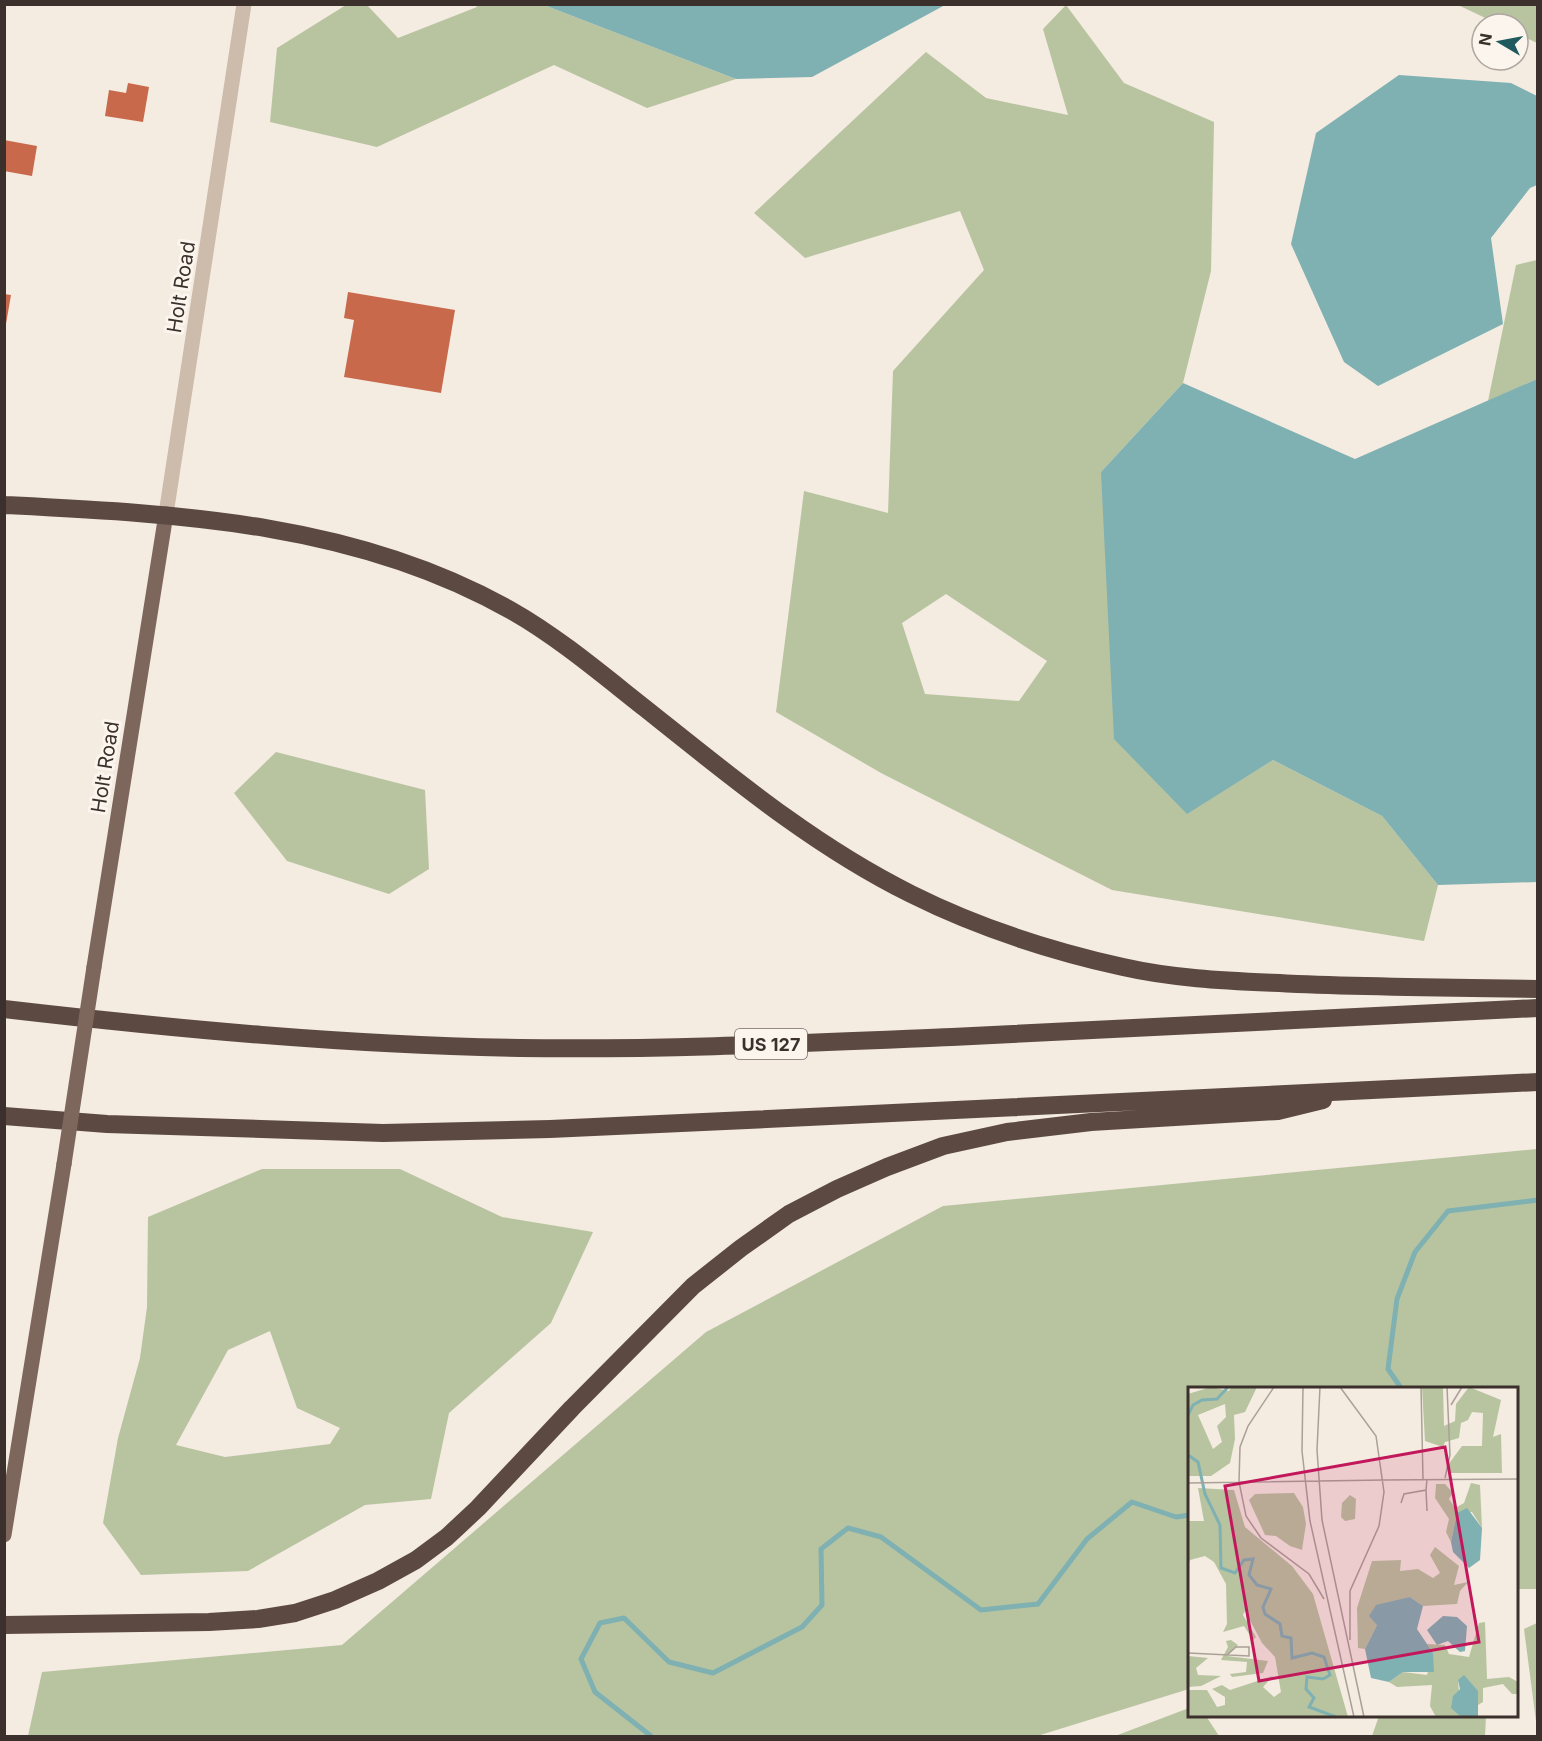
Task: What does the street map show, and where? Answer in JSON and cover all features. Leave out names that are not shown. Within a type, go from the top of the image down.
[{"type":"highway","points":[[4,505],[166,514],[258,526],[356,547],[411,564],[461,584],[515,612],[587,663],[727,774],[802,829],[860,866],[912,895],[1048,947],[1125,968],[1196,978],[1338,985],[1538,989]]},
{"type":"highway","name":"US 127","points":[[4,1009],[233,1034],[393,1044],[519,1048],[655,1048],[1091,1031],[1538,1008]]},
{"type":"highway","points":[[4,1116],[143,1125],[394,1132],[550,1129],[1538,1082]]},
{"type":"highway","points":[[4,1625],[209,1622],[258,1619],[305,1610],[336,1600],[378,1581],[416,1560],[478,1509],[572,1408],[693,1286],[789,1214],[887,1167],[943,1146],[1007,1132],[1091,1122],[1278,1111],[1368,1090]]},
{"type":"main road","name":"Holt Road","points":[[4,1535],[166,514]]},
{"type":"street","name":"Holt Road","points":[[166,514],[244,4]]},
{"type":"green space","points":[[346,5],[367,5],[398,38],[477,7],[476,5],[544,5],[736,79],[647,108],[554,65],[377,147],[270,122],[277,48]]},
{"type":"green space","points":[[1066,5],[1124,83],[1214,122],[1211,271],[1183,383],[1101,472],[1187,813],[1273,760],[1382,816],[1438,885],[1424,941],[1112,890],[881,773],[776,712],[804,491],[888,513],[893,371],[984,270],[960,211],[805,258],[754,213],[926,52],[986,98],[1068,115],[1043,29]],"holes":[[[946,594],[1047,661],[1019,701],[925,694],[902,623]]]},
{"type":"green space","points":[[1458,5],[1537,5],[1537,43],[1530,40],[1530,12],[1473,12]]},
{"type":"green space","points":[[1537,260],[1537,379],[1488,401],[1516,265]]},
{"type":"green space","points":[[276,752],[425,790],[429,869],[389,894],[287,861],[234,793]]},
{"type":"green space","points":[[1537,1149],[1537,1589],[1518,1589],[1518,1387],[1188,1387],[1188,1689],[1037,1736],[28,1736],[42,1672],[342,1645],[706,1332],[943,1206]]},
{"type":"green space","points":[[262,1169],[400,1169],[502,1217],[593,1232],[551,1323],[449,1413],[431,1499],[365,1505],[248,1571],[141,1575],[103,1523],[118,1438],[140,1358],[147,1307],[148,1217]],"holes":[[[270,1331],[297,1408],[340,1428],[330,1444],[225,1457],[176,1445],[228,1350]]]},
{"type":"green space","points":[[1537,1623],[1537,1729],[1524,1629]]},
{"type":"green space","points":[[1188,1708],[1188,1717],[1207,1717],[1219,1736],[1115,1736]]},
{"type":"green space","points":[[1379,1717],[1486,1717],[1485,1736],[1372,1736]]},
{"type":"water","points":[[945,4],[812,77],[736,79],[544,5]]},
{"type":"water","points":[[1399,75],[1511,83],[1537,96],[1537,185],[1530,188],[1491,238],[1503,324],[1378,386],[1344,362],[1291,244],[1316,133]]},
{"type":"water","points":[[1537,379],[1537,882],[1438,885],[1382,816],[1273,760],[1187,814],[1114,739],[1101,472],[1183,383],[1355,459]]},
{"type":"building","points":[[128,83],[149,87],[143,122],[105,116],[109,90],[126,93]]},
{"type":"building","points":[[4,140],[37,146],[32,176],[4,171]]},
{"type":"building","points":[[348,292],[455,310],[441,393],[344,377],[354,320],[344,318]]},
{"type":"building","points":[[4,294],[11,295],[6,324],[4,324]]},
{"type":"waterway","points":[[1400,1387],[1388,1369],[1397,1299],[1415,1252],[1448,1211],[1538,1200]]},
{"type":"waterway","points":[[651,1736],[595,1692],[581,1659],[600,1623],[624,1618],[669,1662],[713,1673],[802,1627],[822,1605],[821,1549],[848,1528],[881,1537],[981,1610],[1038,1604],[1087,1539],[1132,1502],[1176,1517],[1188,1515]]}]
